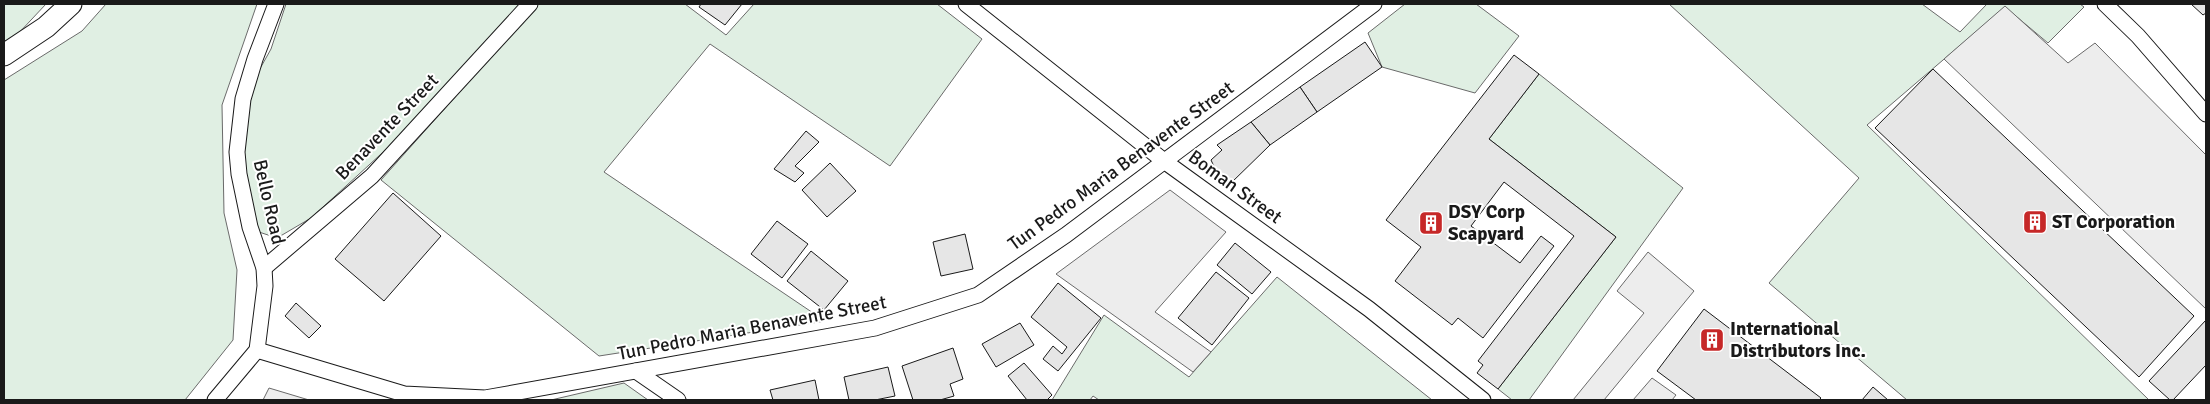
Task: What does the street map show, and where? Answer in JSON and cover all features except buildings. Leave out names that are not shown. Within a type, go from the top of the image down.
[{"type":"main road","points":[[4,55],[46,27],[71,4]]},
{"type":"street","name":"Bello Road","points":[[257,350],[265,286],[264,268],[250,227],[239,174],[237,152],[243,99],[255,59],[276,4]]},
{"type":"street","name":"Benavente Street","points":[[264,268],[372,176],[530,4]]},
{"type":"street","name":"Boman Street","points":[[966,4],[1164,161],[1369,308],[1483,400]]},
{"type":"street","name":"Tun Pedro Maria Benavente Street","points":[[257,350],[404,394],[485,398],[875,328],[978,295],[1066,235],[1374,4]]},
{"type":"street","points":[[2105,4],[2138,36],[2206,114]]},
{"type":"street","points":[[216,400],[257,350]]},
{"type":"street","points":[[636,371],[678,400]]},
{"type":"green space","points":[[4,4],[46,4],[16,36],[4,42]]},
{"type":"green space","points":[[106,4],[257,4],[222,105],[224,213],[237,270],[233,340],[185,400],[4,400],[4,80],[82,31]]},
{"type":"green space","points":[[286,4],[521,4],[404,133],[311,218],[277,238],[256,231],[243,195],[243,99],[271,49]]},
{"type":"green space","points":[[538,4],[685,4],[726,35],[754,4],[937,4],[982,39],[890,166],[710,44],[604,172],[825,321],[599,356],[381,180]]},
{"type":"green space","points":[[1405,4],[1476,4],[1519,36],[1475,93],[1382,67],[1368,33]]},
{"type":"green space","points":[[1669,4],[1922,4],[1960,32],[1987,4],[2080,4],[2084,7],[2048,43],[2005,7],[1867,125],[2149,400],[1907,400],[1769,283],[1859,178]]},
{"type":"green space","points":[[1539,74],[1683,188],[1529,400],[1512,400],[1498,389],[1616,237],[1489,139]]},
{"type":"green space","points":[[1277,277],[1432,400],[1099,400],[1093,396],[1090,400],[1052,400],[1104,315],[1189,377]]},
{"type":"green space","points":[[624,383],[648,400],[551,400]]},
{"type":"shaded area","points":[[2005,6],[2068,63],[2095,43],[2206,155],[2206,309],[1944,59]]},
{"type":"shaded area","points":[[1170,190],[1226,232],[1155,312],[1211,352],[1193,372],[1056,274]]},
{"type":"shaded area","points":[[1648,252],[1694,291],[1604,400],[1573,400],[1644,313],[1617,291]]},
{"type":"shaded area","points":[[1652,378],[1676,395],[1672,400],[1633,400]]},
{"type":"shaded area","points":[[269,388],[309,400],[263,400]]},
{"type":"place","name":"ST Corporation","points":[[2035,222]]},
{"type":"place","name":"DSY Corp Scapyard","points":[[1431,223]]},
{"type":"place","name":"International Distributors Inc.","points":[[1712,340]]}]
